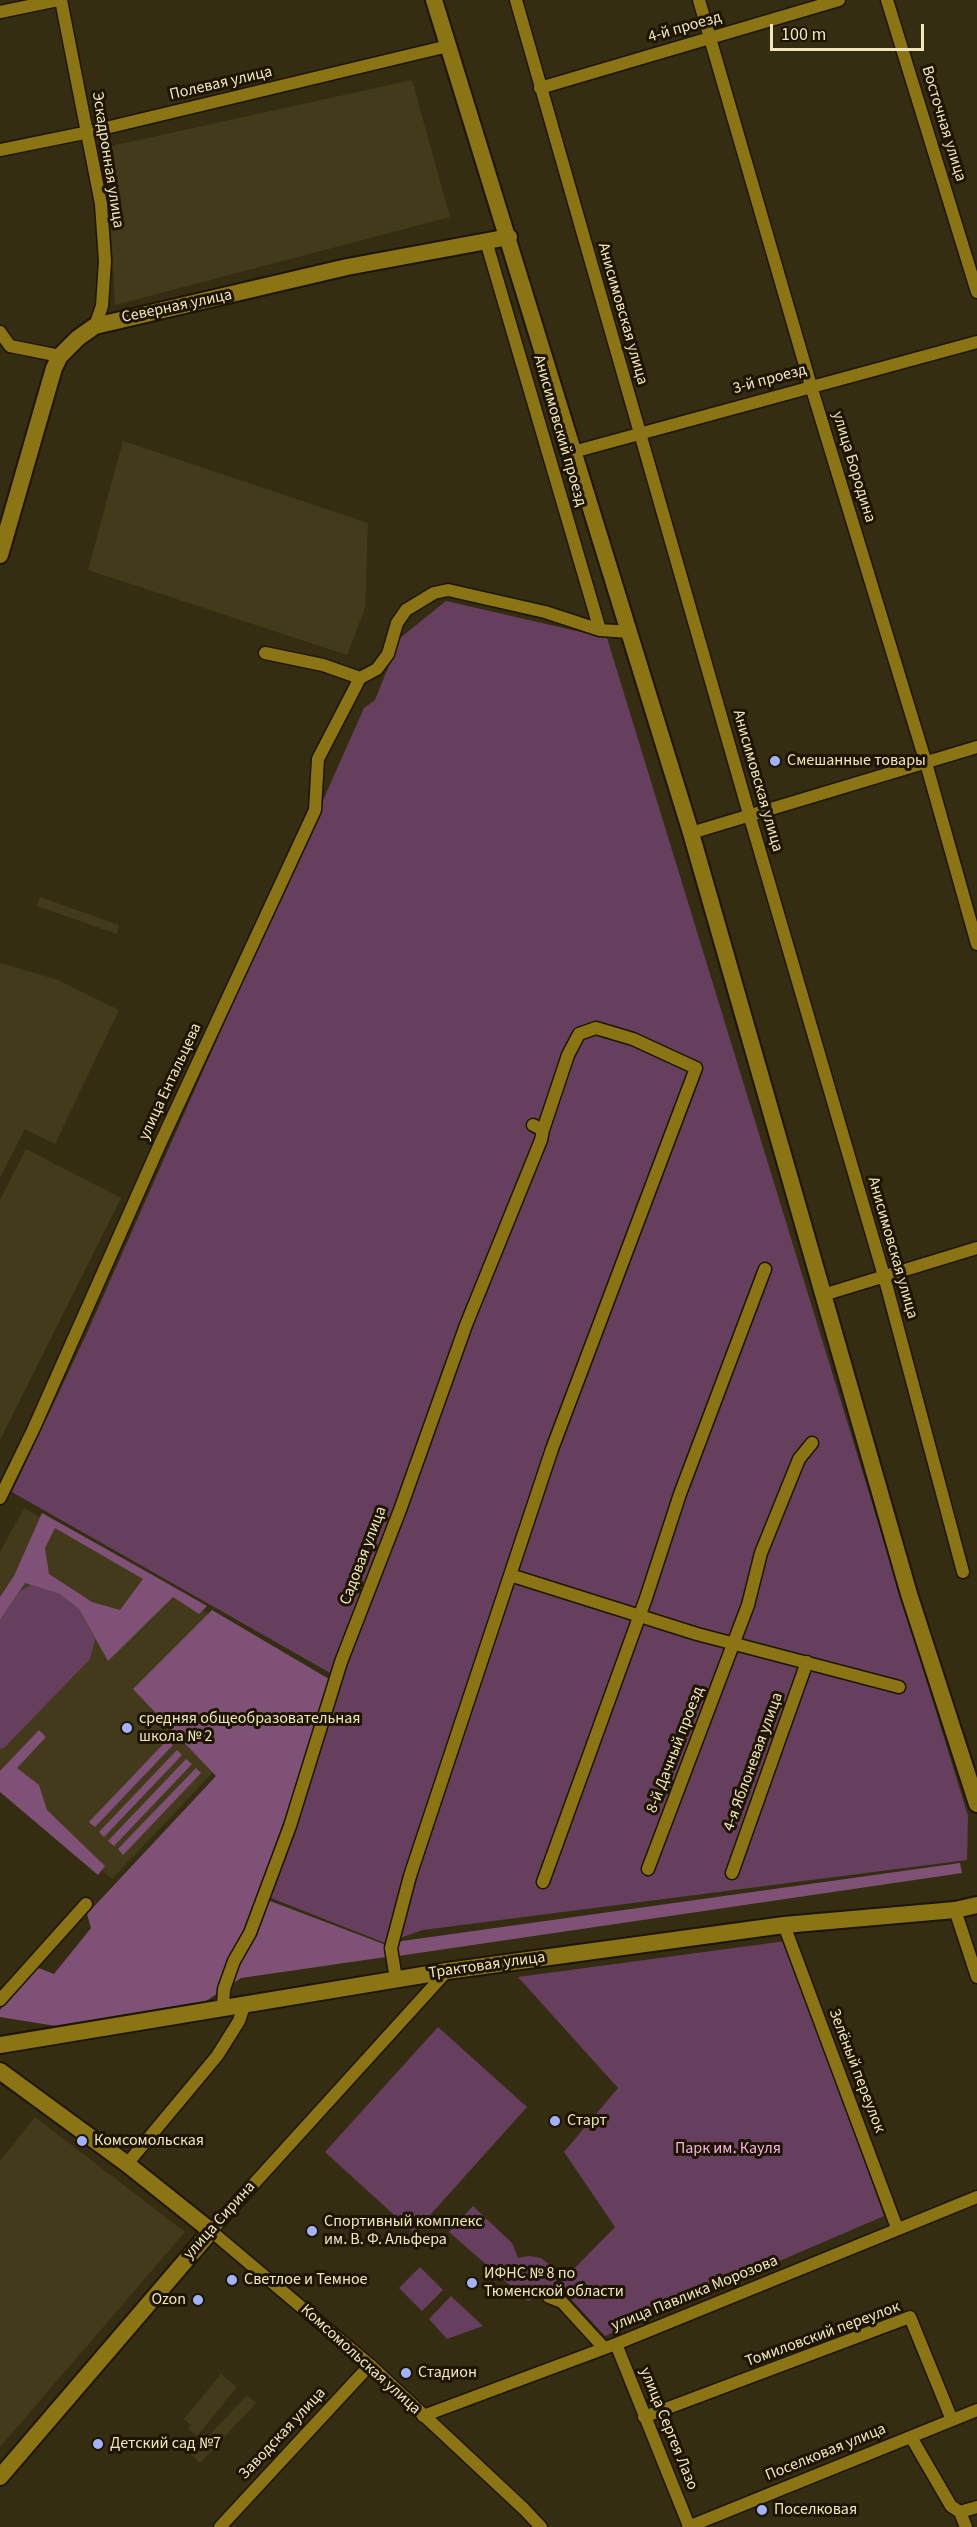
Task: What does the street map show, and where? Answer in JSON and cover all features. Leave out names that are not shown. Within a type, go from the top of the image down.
[{"type":"street","points":[[0,12],[60,0]]},
{"type":"street","name":"Эскадронная улица","points":[[60,0],[89,132],[101,204],[105,261],[102,306],[95,326]]},
{"type":"street","points":[[434,0],[691,832],[909,1594],[977,1804]]},
{"type":"street","name":"Анисимовская улица","points":[[516,0],[884,1276],[963,1572]]},
{"type":"street","name":"улица Бородина","points":[[699,0],[811,386],[926,763],[977,944]]},
{"type":"street","name":"4-й проезд","points":[[540,88],[838,0]]},
{"type":"street","name":"Восточная улица","points":[[887,0],[977,292]]},
{"type":"street","name":"Полевая улица","points":[[0,150],[89,132],[448,46]]},
{"type":"street","name":"Северная улица","points":[[0,555],[54,369],[60,356],[78,338],[95,326],[347,267],[509,237]]},
{"type":"street","name":"Анисимовский проезд","points":[[486,241],[600,630]]},
{"type":"street","points":[[0,332],[10,346],[60,356]]},
{"type":"street","name":"3-й проезд","points":[[573,452],[977,342]]},
{"type":"street","points":[[265,653],[323,665],[360,678],[377,669],[388,654],[397,623],[406,610],[434,593],[448,590],[545,612],[600,630],[630,632]]},
{"type":"street","name":"улица Ентальцева","points":[[0,1498],[33,1430],[160,1144],[315,810],[318,759],[360,678]]},
{"type":"street","points":[[691,832],[977,747]]},
{"type":"street","name":"Садовая улица","points":[[223,2006],[224,1989],[234,1961],[250,1933],[290,1826],[341,1662],[400,1510],[466,1325],[541,1140],[538,1127],[579,1034],[596,1028],[633,1039],[696,1068],[552,1449],[510,1575]]},
{"type":"street","points":[[823,1295],[977,1248]]},
{"type":"street","points":[[543,1882],[639,1617],[684,1483],[765,1269]]},
{"type":"street","name":"8-й Дачный проезд","points":[[648,1869],[748,1605],[761,1553],[799,1459],[813,1443]]},
{"type":"street","points":[[396,1979],[391,1948],[410,1876],[510,1575],[639,1617],[899,1687]]},
{"type":"street","name":"4-я Яблоневая улица","points":[[732,1873],[807,1662]]},
{"type":"street","points":[[0,2000],[86,1904]]},
{"type":"street","name":"Трактовая улица","points":[[0,2045],[223,2006],[447,1971],[784,1925],[955,1910],[977,1905]]},
{"type":"street","points":[[955,1910],[977,1977]]},
{"type":"street","name":"Зелёный переулок","points":[[784,1925],[897,2228]]},
{"type":"street","name":"улица Сирина","points":[[0,2477],[211,2231],[447,1971]]},
{"type":"street","points":[[128,2164],[217,2056],[239,2020],[245,2003]]},
{"type":"street","name":"Комсомольская улица","points":[[0,2072],[128,2164],[211,2231],[370,2365],[524,2509],[540,2527]]},
{"type":"street","name":"улица Павлика Морозова","points":[[423,2416],[610,2346],[977,2197]]},
{"type":"street","points":[[549,2297],[562,2302],[610,2346]]},
{"type":"street","name":"Томиловский переулок","points":[[644,2417],[910,2317],[952,2420]]},
{"type":"street","name":"улица Сергея Лазо","points":[[610,2346],[644,2417],[688,2527]]},
{"type":"street","name":"Заводская улица","points":[[220,2527],[370,2365]]},
{"type":"street","name":"Поселковая улица","points":[[688,2527],[977,2410]]},
{"type":"street","points":[[911,2437],[951,2506],[960,2512],[966,2527]]},
{"type":"street","points":[[960,2512],[977,2507]]},
{"type":"shaded area","points":[[412,80],[450,217],[115,305],[107,147]]},
{"type":"shaded area","points":[[123,441],[368,523],[365,608],[347,655],[88,570]]},
{"type":"shaded area","points":[[40,897],[119,925],[117,934],[37,906]]},
{"type":"shaded area","points":[[0,963],[58,980],[119,1010],[55,1144],[25,1129],[0,1178]]},
{"type":"shaded area","points":[[26,1149],[121,1198],[0,1440],[0,1200]]},
{"type":"shaded area","name":"средняя общеобразовательная школа № 2","points":[[24,1508],[309,1671],[112,1879],[0,1786],[0,1552]]},
{"type":"shaded area","points":[[42,1513],[207,1606],[199,1614],[173,1597],[108,1661],[79,1609],[60,1594],[25,1583],[0,1620],[0,1597],[14,1576]],"holes":[[[55,1528],[143,1579],[120,1610],[92,1602],[49,1574],[45,1548]]]},
{"type":"shaded area","points":[[212,1610],[334,1682],[257,1896],[386,1945],[386,1957],[241,1978],[206,2001],[56,2026],[0,2017],[0,2010],[36,1967],[54,1974],[91,1928],[87,1914],[216,1776],[133,1689]]},
{"type":"shaded area","points":[[39,1730],[46,1737],[17,1768],[39,1785],[47,1810],[105,1866],[98,1875],[0,1792],[0,1771]]},
{"type":"shaded area","points":[[167,1740],[173,1745],[95,1827],[89,1822]]},
{"type":"shaded area","points":[[177,1750],[182,1755],[104,1837],[99,1832]]},
{"type":"shaded area","points":[[186,1759],[192,1764],[114,1846],[108,1841]]},
{"type":"shaded area","points":[[196,1768],[201,1773],[123,1855],[118,1849]]},
{"type":"shaded area","points":[[960,1863],[962,1873],[398,1956],[395,1942]]},
{"type":"shaded area","points":[[35,2117],[185,2232],[0,2447],[0,2161]]},
{"type":"shaded area","points":[[221,2374],[237,2387],[197,2436],[188,2429],[191,2425],[184,2419]]},
{"type":"shaded area","points":[[247,2395],[256,2403],[200,2463],[191,2455]]},
{"type":"green space","points":[[446,601],[607,638],[968,1816],[967,1860],[423,1930],[385,1943],[261,1894],[339,1678],[12,1492],[86,1335],[364,708],[375,700],[400,638]]},
{"type":"green space","points":[[31,1585],[60,1594],[79,1609],[95,1639],[90,1659],[4,1748],[0,1749],[0,1620],[20,1591]]},
{"type":"green space","name":"Парк им. Кауля","points":[[786,1941],[884,2216],[605,2336],[558,2285],[615,2227],[564,2152],[618,2088],[518,1977]]},
{"type":"green space","points":[[438,2027],[527,2107],[414,2233],[325,2152]]},
{"type":"green space","points":[[473,2206],[512,2243],[518,2258],[529,2256],[541,2258],[555,2269],[557,2278],[554,2288],[528,2301],[449,2232]]},
{"type":"green space","points":[[420,2267],[443,2290],[422,2311],[399,2288]]},
{"type":"green space","points":[[451,2296],[483,2326],[447,2339],[429,2319]]},
{"type":"place","name":"Смешанные товары","points":[[775,761]]},
{"type":"place","name":"средняя общеобразовательная школа № 2","points":[[127,1728]]},
{"type":"place","name":"Старт","points":[[555,2121]]},
{"type":"place","name":"Комсомольская","points":[[82,2141]]},
{"type":"place","name":"Спортивный комплекс им. В. Ф. Альфера","points":[[312,2231]]},
{"type":"place","name":"Светлое и Темное","points":[[232,2280]]},
{"type":"place","name":"ИФНС № 8 по Тюменской области","points":[[472,2283]]},
{"type":"place","name":"Ozon","points":[[198,2300]]},
{"type":"place","name":"Стадион","points":[[406,2373]]},
{"type":"place","name":"Детский сад №7","points":[[98,2444]]},
{"type":"place","name":"Поселковая","points":[[762,2510]]}]
